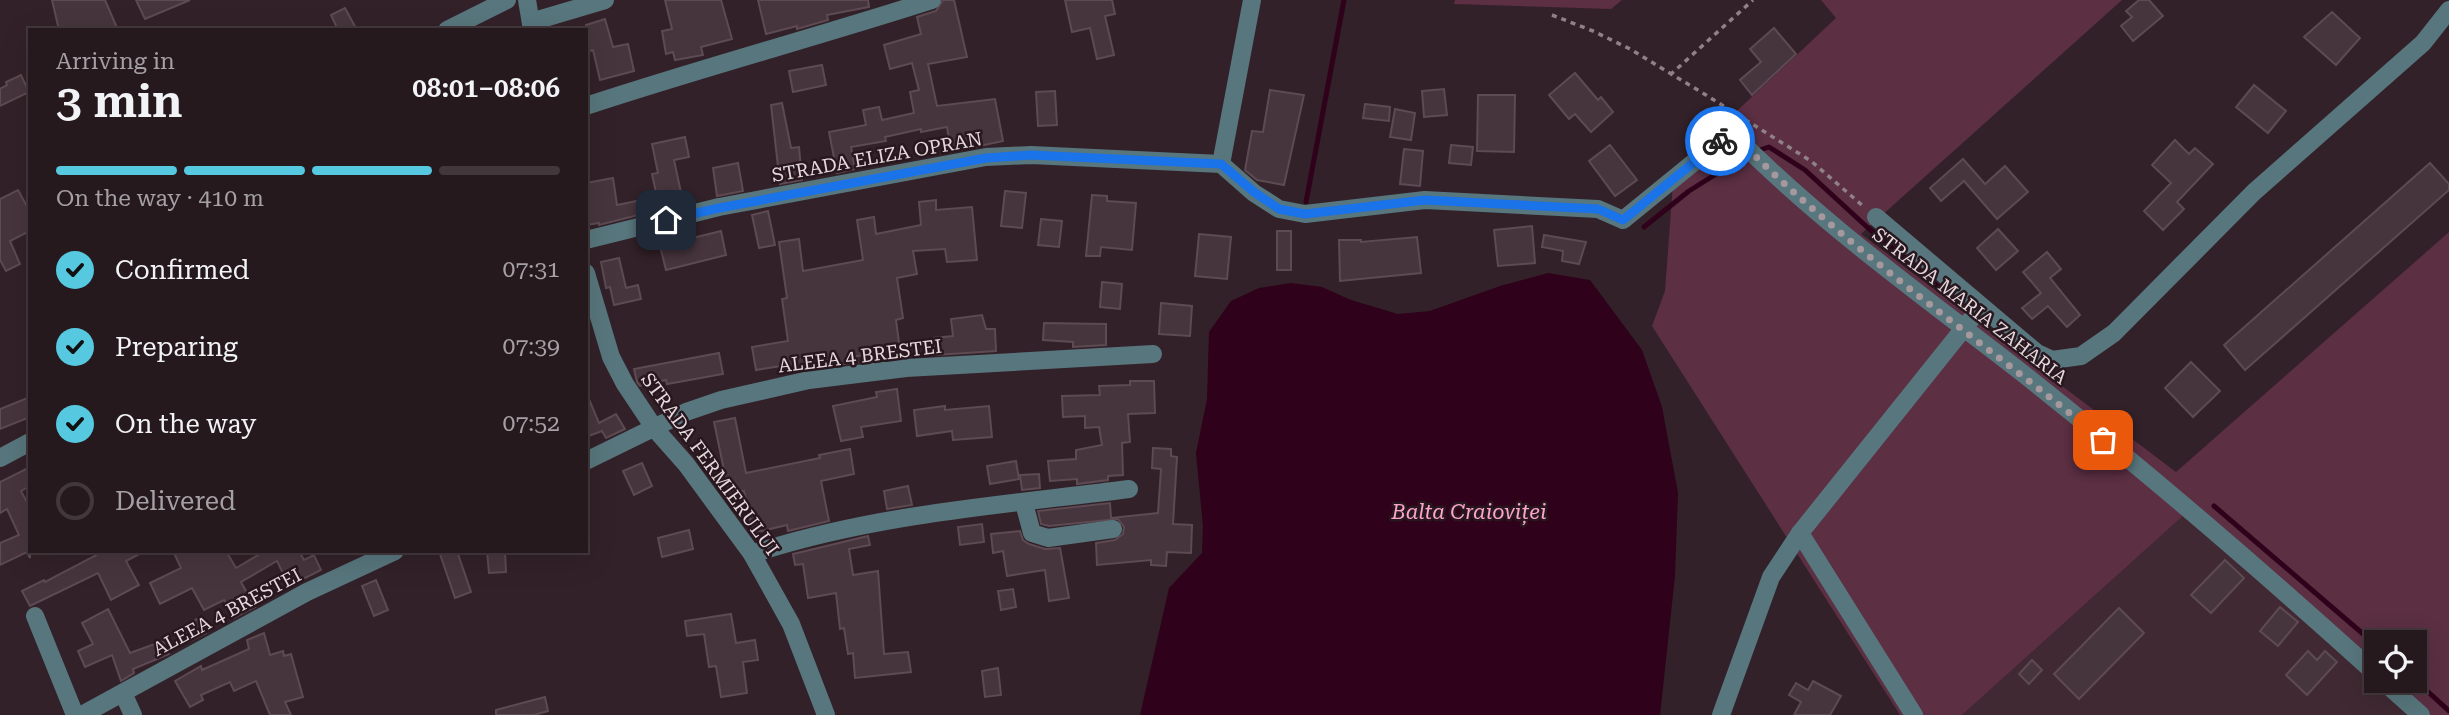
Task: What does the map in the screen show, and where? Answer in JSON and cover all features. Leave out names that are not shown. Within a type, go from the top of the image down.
[{"type":"street","points":[[451,28],[507,0]]},
{"type":"street","points":[[527,0],[532,26],[605,0]]},
{"type":"street","points":[[588,105],[704,67],[787,45],[932,0]]},
{"type":"street","points":[[1221,164],[1252,0]]},
{"type":"street","points":[[1875,217],[1980,308],[2037,353],[2052,360],[2081,356],[2114,332],[2254,192],[2423,43],[2449,10]]},
{"type":"street","name":"STRADA MARIA ZAHARIA","points":[[1221,164],[1279,209],[1305,214],[1425,200],[1598,209],[1623,220],[1731,132],[1777,179],[1961,329],[2020,372],[2269,577],[2364,663]]},
{"type":"street","name":"STRADA ELIZA OPRAN","points":[[588,240],[719,208],[986,158],[1031,155],[1221,164]]},
{"type":"street","name":"STRADA FERMIERULUI","points":[[588,280],[611,357],[625,384],[655,429],[686,464],[752,554],[792,625],[826,715]]},
{"type":"street","points":[[1721,715],[1771,577],[1800,533],[1980,308]]},
{"type":"street","points":[[2020,372],[2037,353]]},
{"type":"street","name":"ALEEA 4 BRESTEI","points":[[588,460],[686,412],[809,380],[906,368],[1153,354]]},
{"type":"street","points":[[0,458],[28,443]]},
{"type":"street","points":[[752,554],[837,530],[1129,489]]},
{"type":"street","points":[[1024,503],[1032,533],[1048,538],[1112,529]]},
{"type":"street","points":[[1800,533],[1914,715]]},
{"type":"street","name":"ALEEA 4 BRESTEI","points":[[82,715],[307,592],[391,553]]},
{"type":"street","points":[[35,617],[75,715]]},
{"type":"street","points":[[124,693],[133,715]]},
{"type":"street","points":[[2397,693],[2421,715]]},
{"type":"path","points":[[1670,75],[1752,0]]},
{"type":"path","points":[[1552,15],[1593,31],[1630,50],[1811,161],[1875,217]]},
{"type":"shaded area","points":[[1455,0],[1622,0],[1611,9],[1454,4]]},
{"type":"shaded area","points":[[1821,0],[2122,0],[1861,234],[2176,472],[2449,232],[2449,715],[2422,715],[2395,693],[2427,693],[2427,630],[2364,630],[2364,667],[2184,515],[1962,715],[1900,715],[1652,326],[1665,291],[1674,170],[1836,18]]},
{"type":"shaded area","points":[[2184,515],[2364,666],[2364,693],[2396,693],[2422,715],[1962,715]]},
{"type":"water","name":"Balta Craioviței","points":[[1548,273],[1590,280],[1642,350],[1662,407],[1678,493],[1675,576],[1660,715],[1140,715],[1169,588],[1202,553],[1203,526],[1196,453],[1207,399],[1209,332],[1231,301],[1259,288],[1291,283],[1322,287],[1351,300],[1398,314],[1430,311],[1500,286]]},
{"type":"building","points":[[52,0],[105,0],[117,28],[59,28]]},
{"type":"building","points":[[136,0],[190,0],[145,19]]},
{"type":"building","points":[[665,0],[721,0],[732,39],[701,47],[703,55],[675,60],[673,52],[666,54],[662,31],[672,29]]},
{"type":"building","points":[[758,0],[868,0],[869,7],[827,15],[828,20],[797,29],[797,26],[766,34]]},
{"type":"building","points":[[943,0],[954,0],[967,57],[928,64],[937,106],[995,99],[1003,141],[951,152],[947,127],[921,132],[921,129],[885,137],[886,141],[851,147],[855,169],[837,173],[829,132],[866,125],[863,110],[879,107],[882,120],[914,113],[910,92],[919,90],[912,63],[890,69],[884,45],[921,34],[917,17],[936,11]]},
{"type":"building","points":[[1065,0],[1112,0],[1115,14],[1105,16],[1114,55],[1097,59],[1090,28],[1072,32]]},
{"type":"building","points":[[2139,0],[2149,0],[2163,16],[2133,41],[2121,26],[2132,17],[2126,11]]},
{"type":"building","points":[[345,8],[356,28],[337,28],[331,15]]},
{"type":"building","points":[[2332,12],[2360,38],[2336,65],[2304,37]]},
{"type":"building","points":[[605,19],[613,47],[628,44],[634,71],[600,80],[593,50],[588,51],[586,25]]},
{"type":"building","points":[[1774,28],[1796,54],[1752,95],[1740,80],[1761,62],[1750,49]]},
{"type":"building","points":[[822,65],[826,85],[793,92],[789,71]]},
{"type":"building","points":[[1575,73],[1598,100],[1601,97],[1613,112],[1591,132],[1575,114],[1569,119],[1549,95]]},
{"type":"building","points":[[21,75],[28,92],[0,106],[0,89],[7,85],[6,82]]},
{"type":"building","points":[[2254,85],[2286,111],[2268,133],[2236,107]]},
{"type":"building","points":[[1444,89],[1447,115],[1424,117],[1422,91]]},
{"type":"building","points":[[1270,90],[1304,95],[1284,185],[1257,180],[1245,170],[1252,131],[1263,132]]},
{"type":"building","points":[[1055,91],[1057,125],[1038,126],[1036,92]]},
{"type":"building","points":[[1478,95],[1515,95],[1514,152],[1477,151]]},
{"type":"building","points":[[782,103],[791,148],[799,147],[802,180],[780,184],[771,105]]},
{"type":"building","points":[[1365,104],[1390,107],[1389,121],[1363,118]]},
{"type":"building","points":[[1395,109],[1415,113],[1411,140],[1390,137]]},
{"type":"building","points":[[685,137],[689,157],[674,160],[682,197],[658,202],[652,174],[658,173],[652,144]]},
{"type":"building","points":[[2175,140],[2189,154],[2195,148],[2213,164],[2177,202],[2184,209],[2163,230],[2144,211],[2171,183],[2152,165]]},
{"type":"building","points":[[1451,145],[1473,147],[1471,165],[1449,163]]},
{"type":"building","points":[[1610,145],[1637,180],[1615,196],[1589,161]]},
{"type":"building","points":[[1404,149],[1423,151],[1420,186],[1400,184]]},
{"type":"building","points":[[1963,159],[1985,184],[2005,166],[2028,192],[1997,219],[1964,181],[1941,201],[1930,188]]},
{"type":"building","points":[[738,163],[743,191],[717,196],[713,168]]},
{"type":"building","points":[[2430,163],[2449,184],[2449,190],[2245,370],[2224,345]]},
{"type":"building","points":[[613,178],[617,205],[651,198],[654,211],[599,225],[588,225],[588,183]]},
{"type":"building","points":[[18,190],[28,208],[28,232],[10,241],[20,264],[6,271],[0,260],[0,199]]},
{"type":"building","points":[[1005,191],[1026,193],[1022,228],[1001,226]]},
{"type":"building","points":[[1092,195],[1107,196],[1107,201],[1136,203],[1132,250],[1101,247],[1100,256],[1086,256]]},
{"type":"building","points":[[936,200],[936,210],[972,207],[977,260],[947,262],[945,249],[913,251],[917,274],[897,278],[903,318],[896,320],[900,350],[857,356],[858,362],[795,371],[794,364],[756,370],[752,347],[788,341],[782,299],[787,298],[779,242],[799,239],[803,271],[863,260],[857,220],[874,217],[876,234],[921,225],[919,202]]},
{"type":"building","points":[[768,211],[775,245],[759,248],[752,215]]},
{"type":"building","points":[[1041,219],[1062,221],[1059,247],[1038,245]]},
{"type":"building","points":[[1532,226],[1535,263],[1498,266],[1494,230]]},
{"type":"building","points":[[1998,229],[2018,251],[1996,270],[1977,248]]},
{"type":"building","points":[[721,231],[726,255],[666,270],[660,246]]},
{"type":"building","points":[[1277,231],[1291,231],[1291,270],[1277,270]]},
{"type":"building","points":[[1199,234],[1231,237],[1227,279],[1195,276]]},
{"type":"building","points":[[1544,235],[1586,242],[1579,264],[1562,261],[1563,251],[1542,247]]},
{"type":"building","points":[[1417,237],[1421,273],[1340,281],[1339,240],[1361,242]]},
{"type":"building","points":[[2047,252],[2061,269],[2050,278],[2080,315],[2067,327],[2048,306],[2032,319],[2022,308],[2041,293],[2023,272]]},
{"type":"building","points":[[619,258],[626,288],[638,285],[641,299],[614,305],[610,287],[606,288],[601,262]]},
{"type":"building","points":[[1102,282],[1122,284],[1120,309],[1100,307]]},
{"type":"building","points":[[1161,303],[1192,306],[1190,336],[1159,334]]},
{"type":"building","points":[[982,315],[986,329],[995,329],[996,351],[936,355],[934,338],[953,336],[951,319]]},
{"type":"building","points":[[1044,323],[1106,324],[1106,345],[1073,347],[1073,342],[1043,340]]},
{"type":"building","points":[[719,353],[723,374],[667,384],[666,380],[640,386],[637,382],[634,369]]},
{"type":"building","points":[[2191,362],[2220,391],[2193,417],[2165,388]]},
{"type":"building","points":[[1130,381],[1154,381],[1155,413],[1128,414],[1130,442],[1122,443],[1123,475],[1077,484],[1077,479],[1050,481],[1048,461],[1076,459],[1076,450],[1102,445],[1099,427],[1085,428],[1085,416],[1063,417],[1062,396],[1100,395],[1099,386],[1130,385]]},
{"type":"building","points":[[897,389],[901,421],[861,427],[863,437],[841,441],[833,406],[877,397],[876,392]]},
{"type":"building","points":[[588,397],[599,423],[616,414],[625,429],[606,438],[602,431],[588,436]]},
{"type":"building","points":[[28,398],[28,418],[0,429],[0,409]]},
{"type":"building","points":[[945,406],[945,410],[989,406],[992,437],[953,440],[952,431],[917,436],[914,410]]},
{"type":"building","points":[[735,418],[746,473],[850,449],[854,474],[821,481],[829,521],[788,531],[787,525],[753,533],[744,491],[729,494],[714,422]]},
{"type":"building","points":[[1153,448],[1171,449],[1171,456],[1177,457],[1173,524],[1192,525],[1191,553],[1167,552],[1166,566],[1151,565],[1151,560],[1097,565],[1096,543],[1115,540],[1123,534],[1124,527],[1118,519],[1049,526],[1041,524],[1038,511],[1110,503],[1111,518],[1158,513],[1161,469],[1152,468]]},
{"type":"building","points":[[1016,461],[1019,479],[990,484],[987,466]]},
{"type":"building","points":[[642,463],[652,486],[634,495],[623,471]]},
{"type":"building","points":[[28,468],[28,487],[21,491],[28,504],[30,558],[27,552],[0,565],[0,543],[19,535],[7,509],[0,513],[0,482]]},
{"type":"building","points":[[1039,474],[1040,488],[1022,490],[1020,475]]},
{"type":"building","points":[[908,486],[912,505],[887,509],[884,491]]},
{"type":"building","points":[[982,524],[984,542],[960,545],[958,527]]},
{"type":"building","points":[[689,530],[693,549],[662,557],[658,538]]},
{"type":"building","points":[[1020,531],[1023,540],[1029,544],[1045,549],[1060,548],[1069,598],[1049,601],[1045,570],[1007,576],[1003,551],[993,553],[991,534]]},
{"type":"building","points":[[868,536],[870,545],[849,549],[853,575],[878,571],[884,654],[908,652],[911,672],[855,678],[853,653],[848,654],[844,628],[840,629],[836,593],[808,598],[803,564],[795,565],[793,554]]},
{"type":"building","points":[[100,553],[141,553],[126,561],[139,585],[111,600],[98,573],[30,606],[22,591],[44,580],[45,582]]},
{"type":"building","points":[[174,553],[227,553],[236,568],[262,553],[300,553],[304,560],[314,555],[321,570],[289,586],[277,561],[241,582],[255,607],[234,618],[224,600],[204,610],[192,588],[160,604],[150,583],[181,568]]},
{"type":"building","points":[[458,553],[471,592],[455,598],[440,554]]},
{"type":"building","points":[[487,553],[505,553],[506,572],[489,573]]},
{"type":"building","points":[[2225,560],[2244,578],[2211,613],[2191,595]]},
{"type":"building","points":[[376,580],[388,610],[374,616],[362,586]]},
{"type":"building","points":[[1013,589],[1016,607],[1001,610],[998,591]]},
{"type":"building","points":[[2280,607],[2298,622],[2278,646],[2260,631]]},
{"type":"building","points":[[2119,608],[2144,633],[2079,699],[2054,674]]},
{"type":"building","points":[[108,609],[130,653],[163,641],[169,654],[133,669],[134,673],[121,681],[112,655],[85,667],[78,651],[93,644],[82,623]]},
{"type":"building","points":[[731,614],[736,643],[755,640],[758,660],[743,662],[747,693],[721,697],[716,666],[709,667],[704,634],[687,636],[685,621]]},
{"type":"building","points":[[199,618],[206,633],[188,642],[181,627]]},
{"type":"building","points":[[264,633],[270,655],[283,651],[284,656],[291,654],[303,697],[285,702],[291,715],[270,715],[256,681],[234,691],[230,682],[201,695],[203,700],[190,707],[175,681],[201,666],[202,670],[249,649],[247,640]]},
{"type":"building","points":[[2308,651],[2317,660],[2325,651],[2337,662],[2307,695],[2286,675]]},
{"type":"building","points":[[2032,660],[2042,670],[2029,684],[2019,674]]},
{"type":"building","points":[[998,668],[1001,695],[985,697],[982,671]]},
{"type":"building","points":[[1813,681],[1841,696],[1830,715],[1794,715],[1801,702],[1789,695],[1796,683],[1808,690]]},
{"type":"building","points":[[545,697],[548,711],[534,715],[496,715],[496,710]]},
{"type":"waterway","points":[[1306,202],[1344,0]]},
{"type":"waterway","points":[[1757,151],[1769,147],[1805,170],[1867,227],[1961,306]]},
{"type":"waterway","points":[[1644,227],[1689,191],[1748,154]]},
{"type":"waterway","points":[[2214,506],[2364,635]]},
{"type":"waterway","points":[[2427,691],[2449,711]]},
{"type":"way so far","points":[[1720,141],[1731,132],[1777,179],[1891,274],[2020,372],[2103,440]]},
{"type":"route","points":[[666,220],[986,158],[1031,155],[1221,164],[1279,209],[1305,214],[1425,200],[1556,209],[1598,209],[1623,220],[1720,141]]}]
